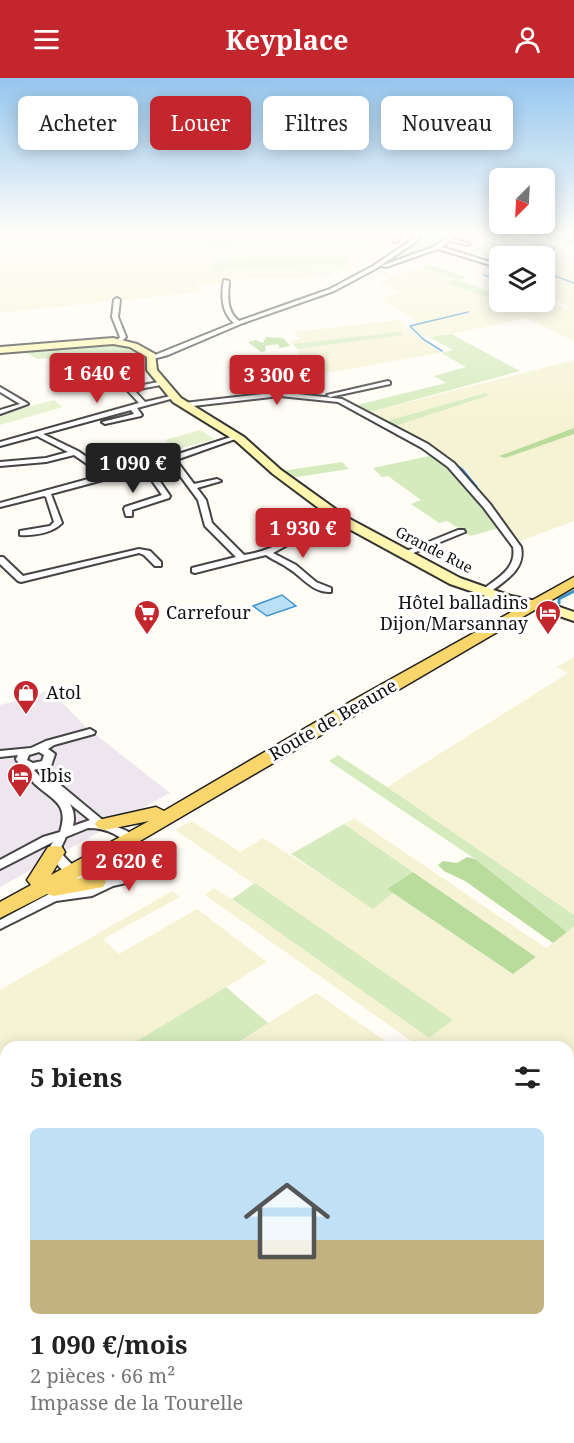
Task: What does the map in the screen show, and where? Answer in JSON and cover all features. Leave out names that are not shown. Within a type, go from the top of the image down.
[{"type":"main road","points":[[0,350],[120,341],[140,348],[153,357]]},
{"type":"main road","name":"Grande Rue","points":[[153,357],[152,370],[179,401],[238,438],[277,472],[335,514],[447,578],[485,592],[574,617]]},
{"type":"main road","points":[[528,603],[574,571]]},
{"type":"main road","points":[[528,603],[574,581]]},
{"type":"main road","name":"Route de Beaune","points":[[161,816],[356,706],[528,603]]},
{"type":"main road","points":[[102,824],[161,816]]},
{"type":"main road","points":[[0,911],[34,887],[62,851],[132,840],[161,816]]},
{"type":"main road","points":[[0,900],[34,887],[102,882]]},
{"type":"street","points":[[226,296],[226,304],[232,317],[238,323]]},
{"type":"street","points":[[153,357],[169,353],[238,323],[316,296]]},
{"type":"street","points":[[117,300],[116,320],[123,338],[120,341]]},
{"type":"street","points":[[232,317],[253,318]]},
{"type":"street","points":[[144,404],[129,389],[164,383]]},
{"type":"street","points":[[327,397],[388,383]]},
{"type":"street","points":[[0,389],[25,404],[0,412]]},
{"type":"street","points":[[6,445],[144,404],[280,393],[340,400],[425,446],[451,465],[513,539],[520,556],[518,562],[485,592]]},
{"type":"street","points":[[105,422],[139,415],[132,407]]},
{"type":"street","points":[[38,434],[75,453],[109,476]]},
{"type":"street","points":[[0,505],[172,459],[238,438]]},
{"type":"street","points":[[5,461],[39,461],[75,453]]},
{"type":"street","points":[[172,459],[202,500],[208,524],[242,558]]},
{"type":"street","points":[[119,507],[128,511],[166,496],[146,466]]},
{"type":"street","points":[[193,487],[217,481]]},
{"type":"street","points":[[23,532],[52,528],[58,523],[49,496],[45,493]]},
{"type":"street","points":[[195,570],[267,553],[288,544],[306,529],[335,514]]},
{"type":"street","points":[[403,554],[462,532]]},
{"type":"street","points":[[0,560],[21,579],[139,551],[147,553],[158,564]]},
{"type":"street","points":[[267,553],[293,568],[306,581],[318,588],[328,590]]},
{"type":"street","points":[[62,851],[71,819],[69,809],[31,775],[22,756],[41,754],[76,736],[90,732]]},
{"type":"street","points":[[0,754],[41,754]]},
{"type":"street","points":[[0,759],[38,766],[41,754]]},
{"type":"street","points":[[41,754],[47,780],[102,824],[132,840],[140,865],[132,874],[102,882],[82,879],[62,851]]},
{"type":"street","points":[[62,851],[78,826],[102,824]]},
{"type":"street","points":[[0,865],[28,849],[62,851]]},
{"type":"street","points":[[0,925],[53,897],[92,892],[102,882]]},
{"type":"shaded area","points":[[0,296],[165,296],[0,313]]},
{"type":"shaded area","points":[[390,296],[481,296],[489,299],[489,312],[555,312],[555,304],[566,308],[571,307],[555,300],[555,296],[574,296],[574,341],[526,318],[451,334],[424,336],[412,325],[419,323],[380,298]]},
{"type":"shaded area","points":[[399,320],[416,337],[441,353],[295,378],[302,366],[297,349],[290,341],[300,339],[293,332]]},
{"type":"shaded area","points":[[296,360],[297,369],[231,373],[227,366]]},
{"type":"shaded area","points":[[574,360],[574,521],[520,541],[480,492],[478,484],[467,472],[433,446],[395,426],[489,395],[484,393],[387,421],[370,412]]},
{"type":"shaded area","points":[[574,657],[574,915],[387,787],[568,673],[557,667]]},
{"type":"shaded area","points":[[50,690],[86,727],[170,793],[0,887],[0,705]]},
{"type":"shaded area","points":[[354,818],[546,948],[574,926],[574,1041],[412,1041],[205,895],[214,888],[232,899],[429,1038],[452,1020],[175,830],[192,821],[240,852],[263,838],[373,908],[393,893],[513,974],[536,957],[344,824]]},
{"type":"shaded area","points":[[172,891],[180,897],[103,939],[119,954],[197,909],[267,962],[137,1041],[0,1041],[0,990]]},
{"type":"shaded area","points":[[316,993],[385,1041],[240,1041]]},
{"type":"green space","points":[[400,332],[404,335],[297,349],[293,344]]},
{"type":"green space","points":[[451,334],[520,371],[370,412],[357,405],[446,383],[434,376],[466,367],[441,353],[453,350],[429,337]]},
{"type":"green space","points":[[266,337],[283,338],[290,346],[276,349],[280,347],[278,344],[265,346],[266,351],[261,352],[248,342],[256,340],[263,343]]},
{"type":"green space","points":[[113,342],[133,348],[148,360],[69,370],[46,358],[37,359],[25,352]]},
{"type":"green space","points":[[485,393],[490,395],[395,426],[387,421]]},
{"type":"green space","points":[[54,400],[63,407],[0,425],[0,414]]},
{"type":"green space","points":[[574,428],[574,434],[505,458],[499,456]]},
{"type":"green space","points":[[200,430],[215,439],[178,449],[165,440]]},
{"type":"green space","points":[[434,455],[449,467],[502,527],[471,536],[447,521],[439,523],[411,504],[421,500],[388,476],[382,477],[373,468]]},
{"type":"green space","points":[[342,462],[349,469],[291,478],[282,471]]},
{"type":"green space","points":[[338,755],[574,915],[574,926],[567,932],[475,859],[329,761]]},
{"type":"green space","points":[[344,824],[413,872],[388,889],[393,893],[373,909],[291,854]]},
{"type":"green space","points":[[467,857],[475,859],[567,932],[553,943],[465,881],[444,871],[438,865],[443,861],[457,863]]},
{"type":"green space","points":[[413,872],[536,957],[513,974],[387,889]]},
{"type":"green space","points":[[255,883],[453,1020],[429,1038],[232,899]]},
{"type":"green space","points":[[226,987],[268,1023],[240,1041],[137,1041]]},
{"type":"water","points":[[282,595],[296,606],[267,616],[253,606]]},
{"type":"waterway","points":[[442,351],[423,339],[410,326],[468,312]]},
{"type":"waterway","points":[[392,424],[419,439]]},
{"type":"waterway","points":[[432,448],[462,469],[477,487]]},
{"type":"waterway","points":[[559,603],[559,599],[574,591]]},
{"type":"place","name":"Carrefour","points":[[147,636]]},
{"type":"place","name":"Hôtel balladins Dijon/Marsannay","points":[[548,636]]},
{"type":"place","name":"Atol","points":[[26,716]]},
{"type":"place","name":"Ibis","points":[[20,799]]}]
